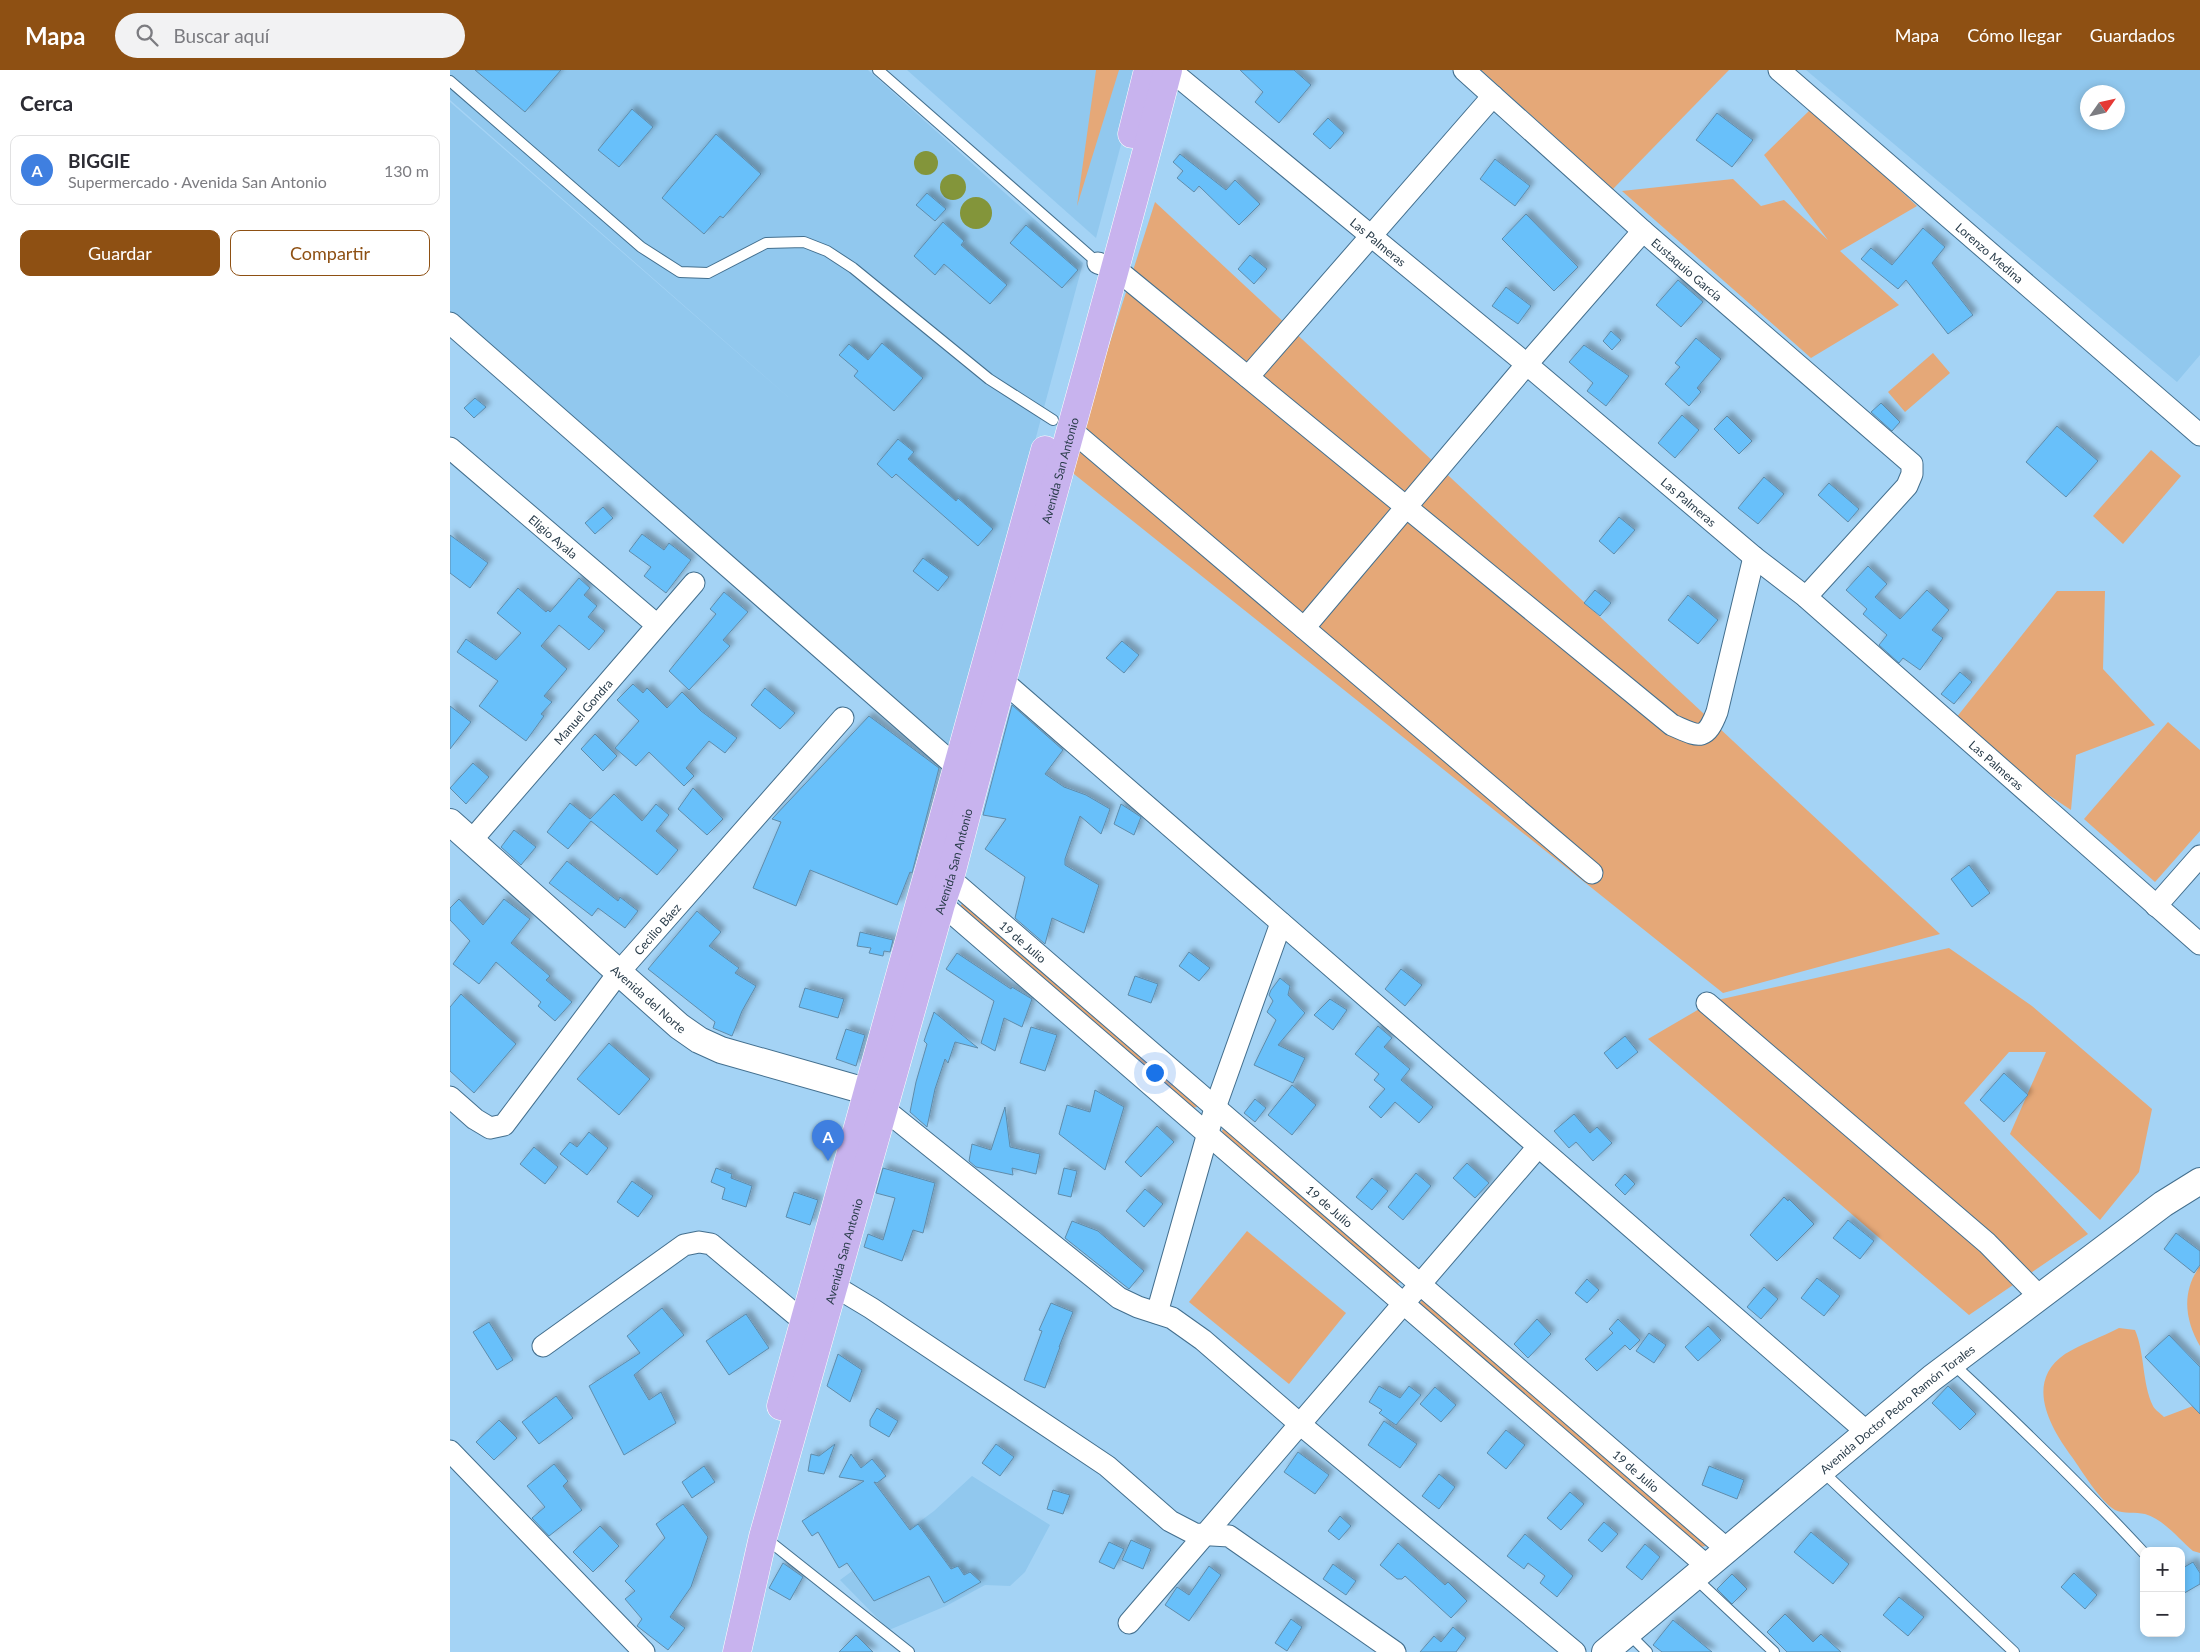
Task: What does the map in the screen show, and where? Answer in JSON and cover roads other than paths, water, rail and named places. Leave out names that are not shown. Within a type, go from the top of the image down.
[{"type":"main road","name":"Avenida San Antonio","points":[[1107,266],[1148,70]]},
{"type":"main road","name":"Avenida San Antonio","points":[[718,1652],[747,1525],[826,1281],[937,884],[1061,425],[1107,266],[1169,70]]},
{"type":"main road","name":"Avenida San Antonio","points":[[966,775],[1002,681],[1061,425]]},
{"type":"main road","name":"Avenida San Antonio","points":[[737,1652],[812,1329]]},
{"type":"street","name":"Las Palmeras","points":[[1169,70],[1527,364],[1754,557],[1806,597],[2200,944]]},
{"type":"street","name":"Eustaquio García","points":[[1464,70],[1644,231],[1912,464],[1912,474],[1907,486],[1806,597]]},
{"type":"street","name":"Lorenzo Medina","points":[[1778,70],[2200,435]]},
{"type":"street","points":[[1248,377],[1493,96]]},
{"type":"street","points":[[1304,628],[1527,364],[1644,231]]},
{"type":"street","points":[[1107,266],[1248,377],[1672,725],[1696,736],[1704,734],[1711,727],[1717,712],[1754,557]]},
{"type":"street","points":[[450,323],[966,775]]},
{"type":"street","points":[[1061,425],[1304,628],[1592,873]]},
{"type":"street","name":"Eligio Ayala","points":[[450,448],[657,625]]},
{"type":"street","name":"Manuel Gondra","points":[[471,841],[694,583]]},
{"type":"street","points":[[1002,681],[1868,1433]]},
{"type":"street","name":"Cecilio Báez","points":[[450,1097],[475,1119],[490,1128],[504,1125],[620,971],[843,718]]},
{"type":"street","name":"Avenida del Norte","points":[[450,822],[620,971],[679,1026],[699,1040],[721,1050],[876,1101]]},
{"type":"street","points":[[2156,906],[2200,856]]},
{"type":"street","name":"19 de Julio","points":[[937,884],[1215,1108],[1728,1550]]},
{"type":"street","name":"19 de Julio","points":[[937,884],[1207,1134],[1402,1303],[1702,1573]]},
{"type":"street","points":[[1157,1313],[1215,1108],[1281,923]]},
{"type":"street","points":[[1707,1003],[1987,1243],[2040,1297]]},
{"type":"street","points":[[876,1101],[1119,1298],[1172,1318],[1203,1340],[1300,1425],[1575,1652]]},
{"type":"street","points":[[1129,1623],[1538,1147]]},
{"type":"street","name":"Avenida Doctor Pedro Ramón Torales","points":[[1605,1652],[1952,1363],[2163,1204],[2200,1180]]},
{"type":"street","points":[[543,1346],[684,1245],[699,1242],[711,1244],[812,1329]]},
{"type":"street","points":[[826,1281],[1108,1466],[1170,1520],[1195,1534],[1229,1536],[1395,1652]]},
{"type":"street","points":[[450,1450],[644,1652]]},
{"type":"lane","points":[[878,70],[1107,266]]},
{"type":"lane","points":[[450,81],[641,247],[680,272],[708,272],[766,243],[804,242],[827,251],[853,268],[989,379],[1061,425]]},
{"type":"lane","points":[[1952,1363],[2047,1451],[2093,1497],[2140,1549]]},
{"type":"lane","points":[[1822,1470],[2014,1652]]},
{"type":"lane","points":[[763,1537],[908,1652]]},
{"type":"lane","points":[[1702,1573],[1774,1652]]},
{"type":"lane","points":[[1628,1634],[1647,1652]]},
{"type":"place","name":"BIGGIE","points":[[828,1161]]}]
